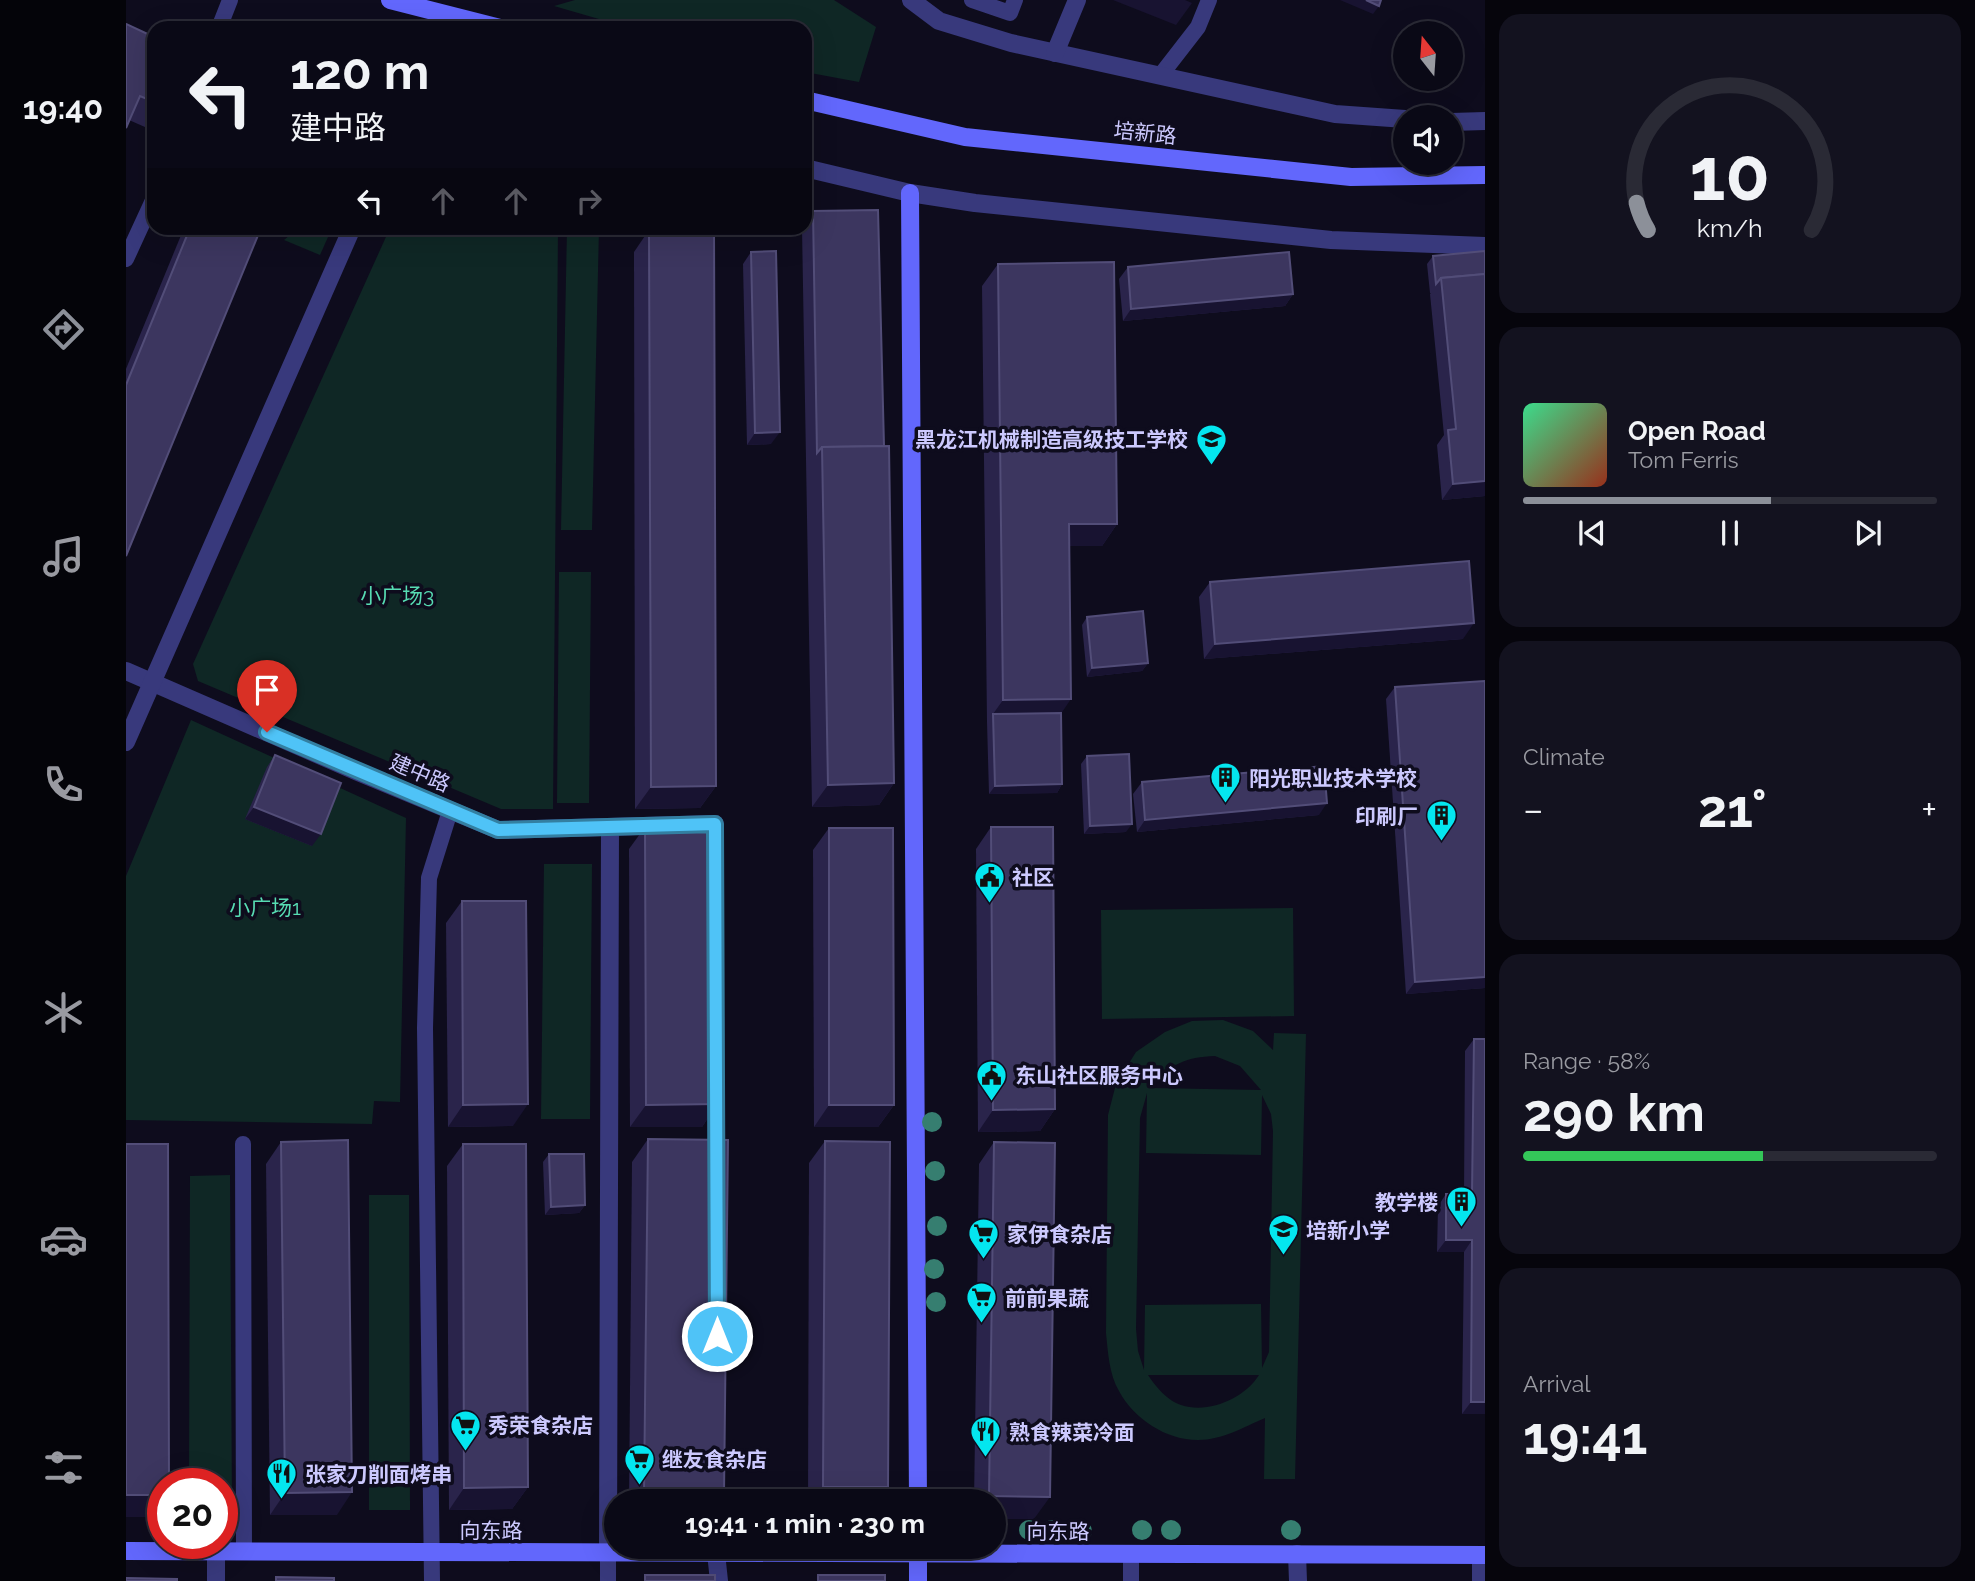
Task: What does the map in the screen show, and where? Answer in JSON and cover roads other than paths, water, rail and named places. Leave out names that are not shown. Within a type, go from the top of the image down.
[{"type":"street","points":[[390,0],[472,21]]},
{"type":"street","points":[[911,0],[939,21],[1055,53],[1335,114],[1393,118]]},
{"type":"street","points":[[1055,53],[1077,0]]},
{"type":"street","name":"培新路","points":[[812,102],[965,137],[1351,177],[1485,175]]},
{"type":"street","points":[[1463,122],[1485,121]]},
{"type":"street","points":[[812,170],[910,193],[975,203],[1331,240],[1485,246]]},
{"type":"street","points":[[910,193],[918,1489]]},
{"type":"street","points":[[126,742],[349,235]]},
{"type":"street","name":"建中路","points":[[126,671],[498,830],[610,828],[715,831]]},
{"type":"street","points":[[610,828],[612,1489]]},
{"type":"street","name":"向东路","points":[[126,1551],[147,1551]]},
{"type":"street","name":"向东路","points":[[238,1552],[604,1553]]},
{"type":"street","name":"向东路","points":[[1006,1552],[1483,1555]]},
{"type":"street","points":[[1297,1554],[1298,1581]]},
{"type":"street","points":[[1481,1581],[1483,1555]]},
{"type":"street","points":[[216,1559],[216,1581]]},
{"type":"street","points":[[717,1559],[719,1581]]},
{"type":"street","points":[[918,1559],[918,1581]]},
{"type":"lane","points":[[222,21],[230,0]]},
{"type":"lane","points":[[972,0],[1010,13],[1015,0]]},
{"type":"lane","points":[[1160,76],[1198,27],[1209,0]]},
{"type":"lane","points":[[126,259],[147,213]]},
{"type":"lane","points":[[432,1581],[425,1028],[429,878],[450,811]]},
{"type":"lane","points":[[717,1073],[717,1184]]},
{"type":"lane","points":[[243,1144],[244,1552]]},
{"type":"lane","points":[[1131,1554],[1131,1581]]},
{"type":"lane","points":[[608,1559],[608,1581]]},
{"type":"place","name":"黑龙江机械制造高级技工学校","points":[[1211,466]]},
{"type":"place","name":"阳光职业技术学校","points":[[1226,805]]},
{"type":"place","name":"印刷厂","points":[[1441,843]]},
{"type":"place","name":"社区","points":[[989,904]]},
{"type":"place","name":"东山社区服务中心","points":[[992,1102]]},
{"type":"place","name":"教学楼","points":[[1461,1229]]},
{"type":"place","name":"培新小学","points":[[1283,1257]]},
{"type":"place","name":"家伊食杂店","points":[[984,1261]]},
{"type":"place","name":"前前果蔬","points":[[982,1325]]},
{"type":"place","name":"秀荣食杂店","points":[[465,1452]]},
{"type":"place","name":"熟食辣菜冷面","points":[[986,1459]]},
{"type":"place","name":"继友食杂店","points":[[639,1486]]},
{"type":"place","name":"张家刀削面烤串","points":[[282,1501]]},
{"type":"park label","name":"小广场3","points":[[397,595]]},
{"type":"park label","name":"小广场1","points":[[265,907]]}]
